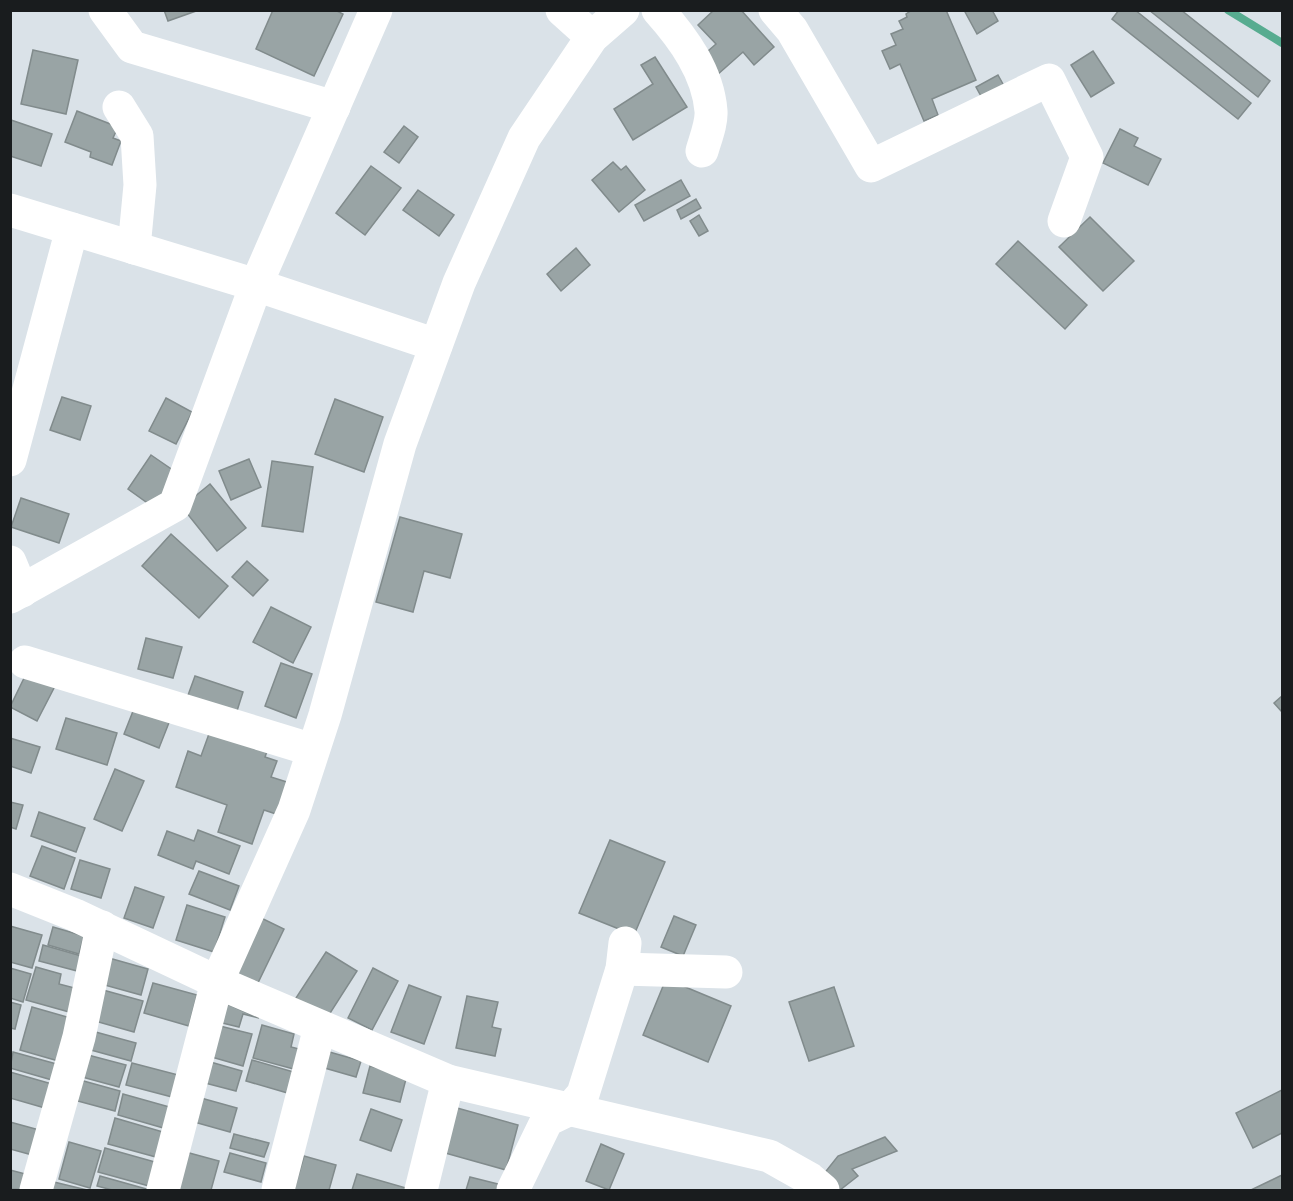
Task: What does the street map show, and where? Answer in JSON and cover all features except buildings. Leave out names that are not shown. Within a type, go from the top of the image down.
[{"type":"street","points":[[105,10],[132,47],[334,107]]},
{"type":"street","points":[[14,583],[175,505],[256,285],[376,10]]},
{"type":"street","points":[[562,10],[592,37]]},
{"type":"street","points":[[163,1191],[217,982],[294,810],[325,715],[400,444],[459,283],[524,138],[592,37],[623,10]]},
{"type":"street","points":[[658,10],[678,33],[700,69],[712,112],[702,152]]},
{"type":"street","points":[[775,10],[792,30],[871,166],[1050,80],[1087,157],[1064,221]]},
{"type":"street","points":[[119,107],[136,136],[140,185],[134,248]]},
{"type":"street","points":[[10,210],[256,285],[436,345]]},
{"type":"street","points":[[10,460],[72,229]]},
{"type":"street","points":[[25,662],[313,750]]},
{"type":"street","points":[[10,889],[102,927],[217,982],[448,1081],[769,1156],[810,1179],[824,1191]]},
{"type":"street","points":[[36,1191],[79,1037],[102,927]]},
{"type":"street","points":[[513,1191],[547,1120],[570,1109],[583,1094],[623,956],[726,972]]},
{"type":"street","points":[[278,1191],[320,1027]]},
{"type":"street","points":[[421,1191],[448,1081]]},
{"type":"waterway","points":[[1228,10],[1282,43]]}]
